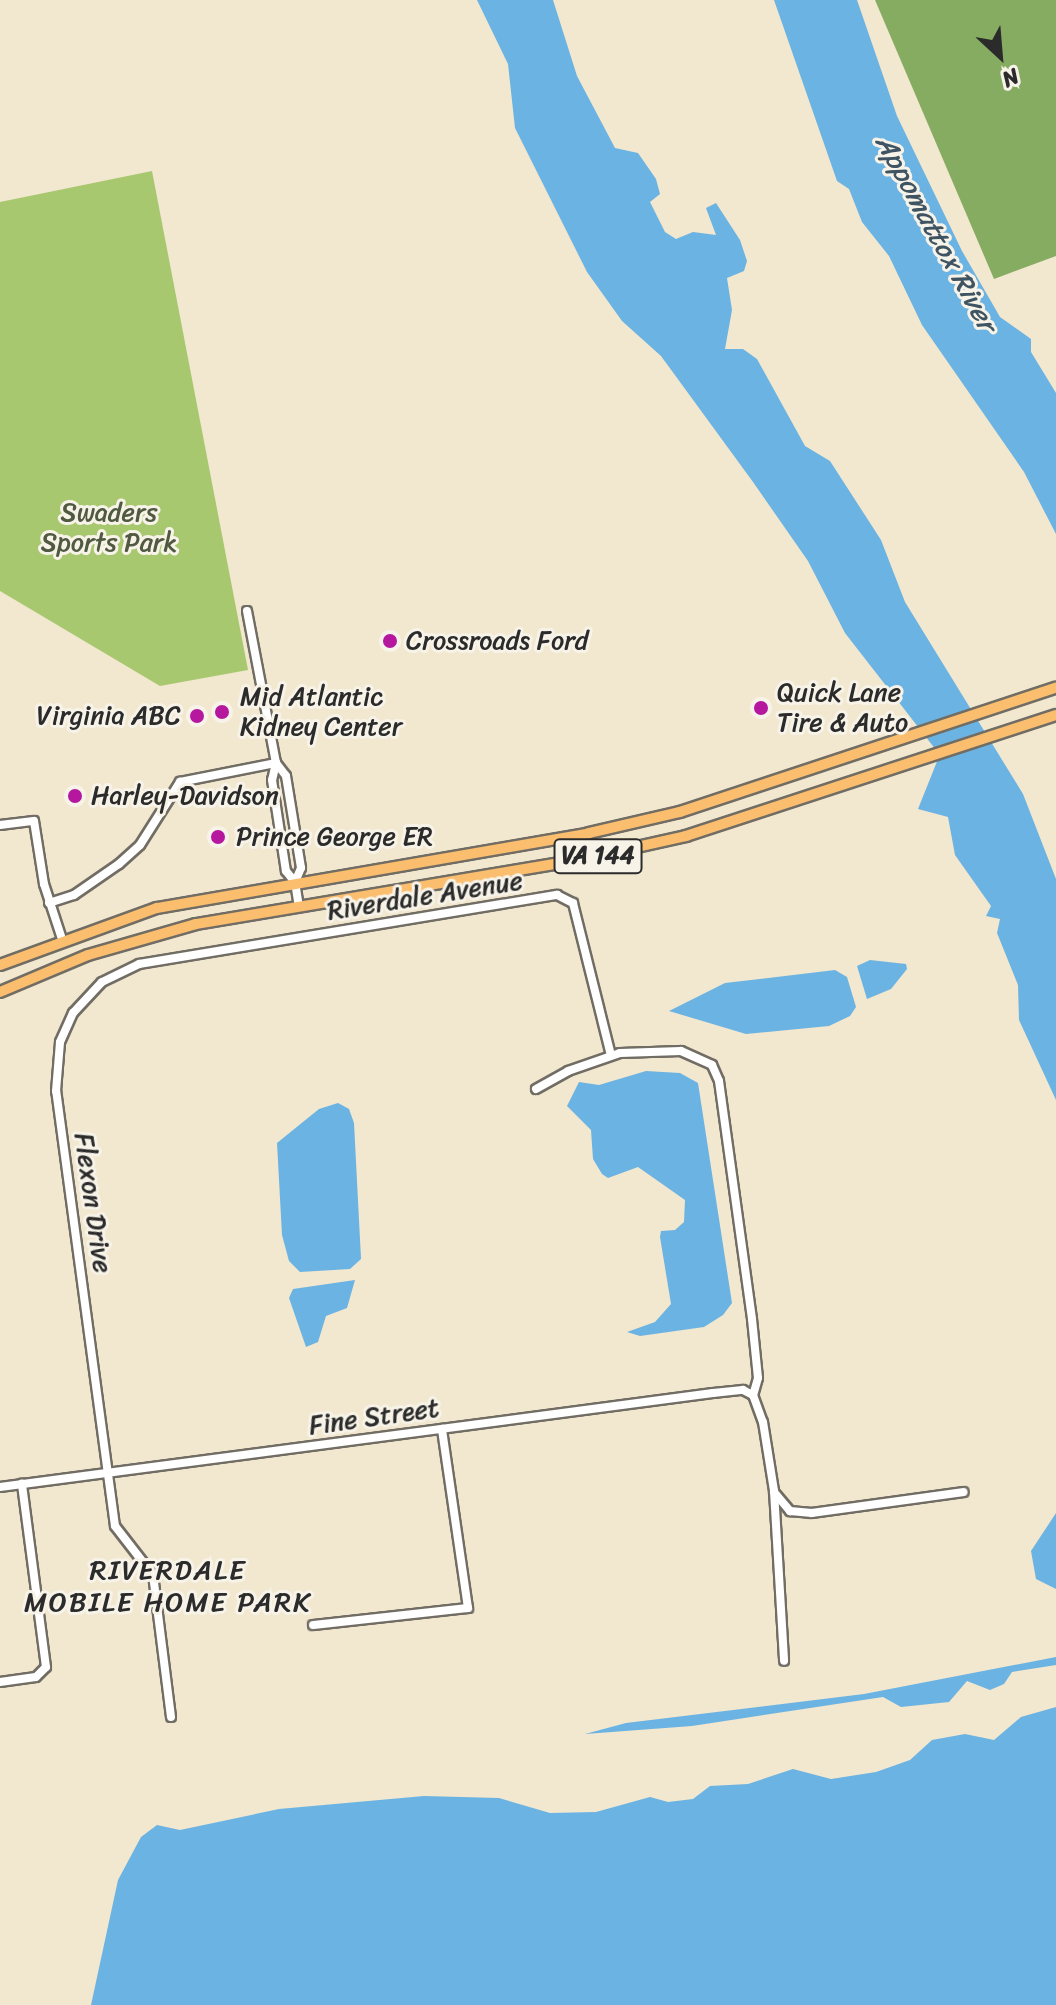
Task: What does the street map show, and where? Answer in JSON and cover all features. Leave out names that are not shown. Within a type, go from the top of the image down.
[{"type":"main road","name":"VA 144","points":[[0,965],[62,939],[157,908],[632,824],[743,795],[1056,688]]},
{"type":"main road","name":"VA 144","points":[[0,992],[116,945],[196,924],[652,844],[889,772],[1056,715]]},
{"type":"street","points":[[247,611],[276,763],[272,780],[283,858],[295,882],[299,907]]},
{"type":"street","points":[[276,763],[286,776],[301,868],[295,882]]},
{"type":"street","points":[[49,903],[74,895],[119,864],[140,845],[180,782],[276,763]]},
{"type":"street","points":[[0,825],[34,821],[49,903],[62,939]]},
{"type":"street","name":"Riverdale Avenue","points":[[128,968],[563,896],[573,903],[611,1055]]},
{"type":"street","name":"Flexon Drive","points":[[128,968],[102,982],[73,1013],[60,1042],[56,1070],[111,1472],[115,1526],[147,1562],[157,1588],[171,1717]]},
{"type":"street","points":[[536,1089],[611,1055],[691,1052],[706,1059],[717,1072],[752,1319],[758,1378],[753,1395],[763,1422],[774,1491],[784,1661]]},
{"type":"street","name":"Fine Street","points":[[0,1487],[713,1393],[743,1390],[753,1395]]},
{"type":"street","points":[[313,1625],[468,1608],[442,1429]]},
{"type":"street","points":[[0,1682],[36,1677],[46,1667],[22,1484]]},
{"type":"street","points":[[774,1491],[784,1507],[798,1513],[964,1492]]},
{"type":"green space","points":[[875,0],[1056,0],[1056,256],[994,279]]},
{"type":"green space","name":"Swaders Sports Park","points":[[152,171],[248,670],[160,686],[0,591],[0,202]]},
{"type":"water","points":[[477,0],[553,0],[577,76],[615,148],[638,153],[656,179],[660,194],[650,202],[665,232],[676,239],[693,232],[716,235],[706,208],[716,203],[740,240],[747,261],[744,271],[727,278],[732,310],[725,349],[743,349],[757,359],[805,446],[830,461],[881,540],[905,602],[1023,794],[1056,879],[1056,1100],[1019,1020],[1018,985],[997,933],[1000,919],[986,916],[991,906],[955,855],[948,817],[918,809],[938,759],[936,750],[845,633],[808,561],[753,482],[661,356],[622,321],[587,272],[515,128],[508,64]]},
{"type":"water","name":"Appomattox River","points":[[774,0],[857,0],[897,116],[962,251],[1000,317],[1031,339],[1031,352],[1056,393],[1056,534],[1024,472],[922,325],[889,256],[862,222],[849,189],[837,181]]},
{"type":"water","points":[[870,960],[906,964],[907,969],[891,989],[867,999],[857,966]]},
{"type":"water","points":[[835,970],[847,977],[856,1007],[850,1016],[829,1026],[746,1034],[669,1011],[725,983]]},
{"type":"water","points":[[646,1071],[680,1073],[698,1083],[732,1303],[723,1315],[704,1327],[640,1336],[627,1332],[655,1322],[671,1304],[660,1237],[661,1231],[675,1230],[684,1222],[685,1200],[638,1167],[608,1178],[602,1174],[593,1159],[591,1130],[567,1106],[579,1082],[599,1085]]},
{"type":"water","points":[[338,1103],[349,1109],[354,1123],[361,1259],[350,1269],[300,1272],[289,1261],[282,1235],[277,1143],[319,1109]]},
{"type":"water","points":[[355,1280],[347,1308],[326,1316],[318,1342],[306,1347],[289,1298],[293,1289]]},
{"type":"water","points":[[1056,1513],[1056,1589],[1036,1579],[1031,1551]]},
{"type":"water","points":[[1056,1657],[1056,1665],[1012,1672],[1004,1684],[990,1690],[967,1681],[949,1702],[901,1707],[883,1697],[692,1726],[585,1734],[626,1723],[864,1694]]},
{"type":"water","points":[[1056,1707],[1056,2005],[91,2005],[118,1880],[141,1837],[157,1825],[180,1830],[279,1809],[424,1796],[499,1798],[550,1813],[596,1812],[650,1797],[668,1802],[693,1799],[710,1786],[748,1784],[793,1769],[831,1779],[876,1772],[910,1760],[932,1740],[965,1734],[994,1740],[1021,1717]]},
{"type":"place","name":"Crossroads Ford","points":[[390,641]]},
{"type":"place","name":"Quick Lane Tire & Auto","points":[[761,708]]},
{"type":"place","name":"Mid Atlantic Kidney Center","points":[[222,712]]},
{"type":"place","name":"Virginia ABC","points":[[197,716]]},
{"type":"place","name":"Harley-Davidson","points":[[75,796]]},
{"type":"place","name":"Prince George ER","points":[[218,837]]},
{"type":"district","name":"RIVERDALE MOBILE HOME PARK","points":[[168,1586]]}]
